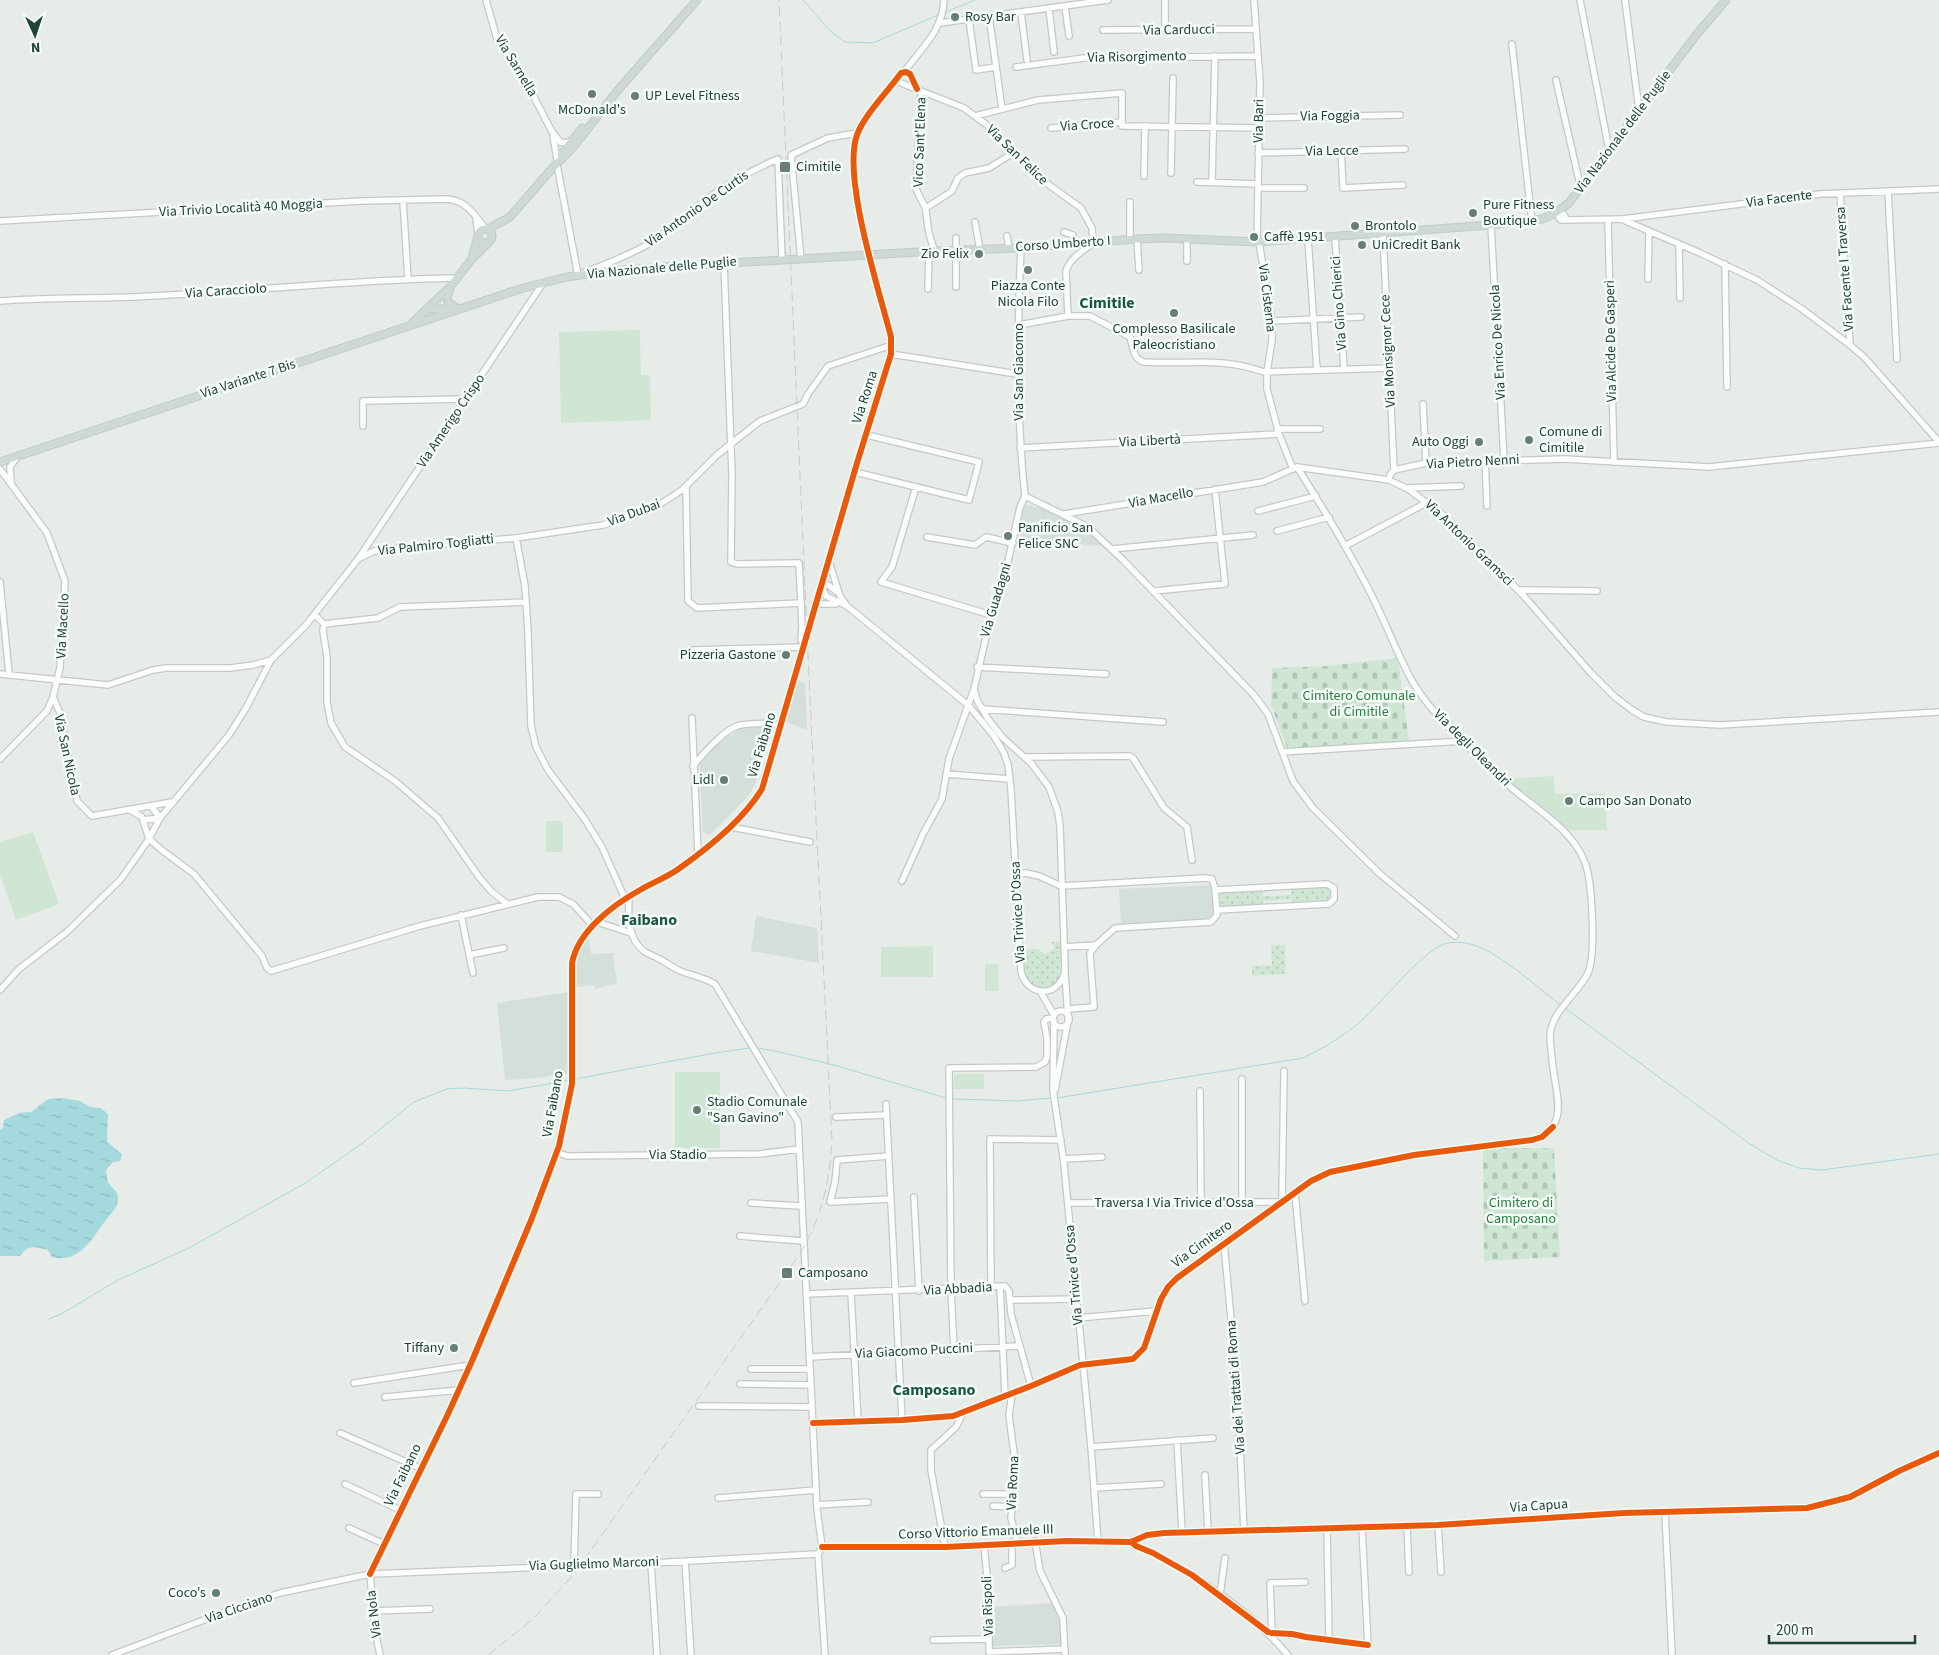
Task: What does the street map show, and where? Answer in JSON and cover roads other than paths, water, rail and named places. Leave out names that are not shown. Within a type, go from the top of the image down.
[{"type":"main road","name":"Via Variante 7 Bis","points":[[0,462],[408,326],[450,287],[472,259],[582,136],[618,90],[697,0]]},
{"type":"main road","name":"Via Nazionale delle Puglie","points":[[1258,242],[1532,222],[1548,217],[1566,205],[1581,189],[1697,34],[1726,0]]},
{"type":"main road","name":"Via Variante 7 Bis","points":[[557,162],[571,141],[609,97],[618,90]]},
{"type":"main road","name":"Via Variante 7 Bis","points":[[565,150],[582,136]]},
{"type":"main road","name":"Via Variante 7 Bis","points":[[486,228],[505,221]]},
{"type":"main road","points":[[486,228],[492,232],[490,240],[482,242],[478,235],[481,230],[486,228]]},
{"type":"main road","name":"Via Variante 7 Bis","points":[[472,259],[478,235]]},
{"type":"main road","name":"Corso Umberto I","points":[[870,255],[1021,248],[1134,239],[1165,238],[1258,242]]},
{"type":"main road","name":"Via Nazionale delle Puglie","points":[[408,326],[544,283],[578,275],[618,270],[870,255]]},
{"type":"main road","points":[[450,287],[448,302],[460,309]]},
{"type":"main road","name":"Via Nazionale delle Puglie","points":[[427,309],[460,309]]},
{"type":"main road","points":[[427,309],[430,315],[435,318]]},
{"type":"street","name":"Via Sarnella","points":[[486,0],[497,40],[534,97],[551,130],[556,148],[578,275]]},
{"type":"street","points":[[902,81],[904,72],[940,23],[944,10],[944,0]]},
{"type":"street","points":[[940,23],[1108,0]]},
{"type":"street","points":[[1165,0],[1165,30]]},
{"type":"street","name":"Via Bari","points":[[1254,0],[1260,82],[1258,242]]},
{"type":"street","points":[[1580,0],[1609,150]]},
{"type":"street","points":[[1625,0],[1640,110]]},
{"type":"street","points":[[1065,6],[1069,36]]},
{"type":"street","points":[[1049,8],[1054,52]]},
{"type":"street","points":[[1021,12],[1027,60]]},
{"type":"street","points":[[989,16],[1002,109]]},
{"type":"street","points":[[969,19],[976,70],[996,67]]},
{"type":"street","name":"Via Carducci","points":[[1103,30],[1255,29]]},
{"type":"street","points":[[1512,44],[1532,222]]},
{"type":"street","points":[[1212,182],[1215,56]]},
{"type":"street","name":"Via Risorgimento","points":[[1016,67],[1084,58],[1258,56]]},
{"type":"street","points":[[911,77],[914,57]]},
{"type":"street","points":[[904,72],[908,72],[919,90]]},
{"type":"street","points":[[801,259],[792,154],[828,138],[858,133],[863,123],[891,87],[911,77]]},
{"type":"street","points":[[1171,173],[1173,78]]},
{"type":"street","points":[[1556,80],[1581,189]]},
{"type":"street","name":"Via San Felice","points":[[902,81],[964,108],[987,125],[1049,185],[1081,208],[1092,228],[1093,243]]},
{"type":"street","name":"Vico Sant'Elena","points":[[919,90],[916,188],[920,200],[926,208],[926,227],[932,251]]},
{"type":"street","points":[[974,116],[1038,100],[1122,93],[1122,124]]},
{"type":"street","name":"Via Foggia","points":[[1259,118],[1400,115]]},
{"type":"street","name":"Via Croce","points":[[1051,128],[1122,124],[1173,127],[1259,128]]},
{"type":"street","points":[[1144,126],[1144,176]]},
{"type":"street","points":[[551,130],[560,142],[571,141]]},
{"type":"street","name":"Via Roma","points":[[798,664],[891,354],[892,345],[862,224],[855,179],[853,155],[858,133]]},
{"type":"street","points":[[556,148],[561,151],[565,150]]},
{"type":"street","name":"Via Lecce","points":[[1258,152],[1405,149]]},
{"type":"street","points":[[1341,151],[1343,188],[1403,185]]},
{"type":"street","points":[[926,208],[952,191],[958,178],[965,174],[989,168],[1014,153]]},
{"type":"street","name":"Via Antonio De Curtis","points":[[578,275],[626,256],[651,242],[727,186],[756,168],[778,159],[782,260]]},
{"type":"street","points":[[1197,182],[1304,188]]},
{"type":"street","name":"Via Facente","points":[[1548,217],[1608,220],[1820,194],[1939,189]]},
{"type":"street","points":[[1888,191],[1897,359]]},
{"type":"street","name":"Via Facente I Traversa","points":[[1840,193],[1850,345]]},
{"type":"street","name":"Via Trivio Località 40 Moggia","points":[[0,221],[452,199],[463,203],[486,228]]},
{"type":"street","points":[[403,200],[408,279]]},
{"type":"street","points":[[1130,202],[1139,270]]},
{"type":"street","points":[[1563,218],[1566,205]]},
{"type":"street","points":[[476,216],[478,235]]},
{"type":"street","points":[[1621,219],[1725,264],[1757,280],[1802,309],[1865,358],[1939,443]]},
{"type":"street","name":"Via Alcide De Gasperi","points":[[1608,220],[1614,462]]},
{"type":"street","points":[[976,222],[980,250]]},
{"type":"street","name":"Via Enrico De Nicola","points":[[1492,225],[1504,460]]},
{"type":"street","points":[[1648,279],[1649,231]]},
{"type":"street","points":[[1064,232],[1073,235],[1074,244]]},
{"type":"street","name":"Via Monsignor Cece","points":[[1383,233],[1394,470]]},
{"type":"street","points":[[1007,236],[1009,248]]},
{"type":"street","name":"Via Gino Chierici","points":[[1336,237],[1344,369]]},
{"type":"street","points":[[956,238],[956,286]]},
{"type":"street","points":[[1308,239],[1317,370]]},
{"type":"street","points":[[1187,240],[1187,261]]},
{"type":"street","name":"Via Cisterna","points":[[1258,242],[1272,322],[1272,340],[1266,389],[1278,432],[1295,468]]},
{"type":"street","points":[[1068,316],[1066,270],[1073,259],[1093,243]]},
{"type":"street","points":[[1679,244],[1680,298]]},
{"type":"street","name":"Via San Giacomo","points":[[1021,248],[1017,374],[1020,448],[1025,496]]},
{"type":"street","points":[[928,289],[932,251]]},
{"type":"street","points":[[694,650],[803,645],[801,640],[799,563],[737,564],[731,562],[731,444],[724,263]]},
{"type":"street","points":[[1725,264],[1727,387]]},
{"type":"street","name":"Via Caracciolo","points":[[0,301],[39,298],[152,296],[408,279],[453,278]]},
{"type":"street","name":"Via Amerigo Crispo","points":[[273,658],[314,615],[358,559],[544,283]]},
{"type":"street","points":[[1019,286],[1066,284]]},
{"type":"street","points":[[1019,325],[1068,316],[1090,316],[1130,337],[1135,357],[1142,362],[1235,363],[1267,372],[1389,368]]},
{"type":"street","points":[[1272,322],[1361,317]]},
{"type":"street","name":"Via Dubai","points":[[516,538],[603,525],[659,505],[686,486],[717,454],[760,421],[803,404],[828,366],[892,345]]},
{"type":"street","points":[[891,354],[1017,374]]},
{"type":"street","points":[[363,426],[363,401],[467,399]]},
{"type":"street","points":[[1423,404],[1426,463]]},
{"type":"street","name":"Via Libertà","points":[[1020,448],[1320,429]]},
{"type":"street","points":[[855,472],[969,500],[979,462],[866,435]]},
{"type":"street","name":"Via Pietro Nenni","points":[[1394,470],[1426,463],[1564,459],[1709,467],[1939,443]]},
{"type":"street","points":[[10,482],[10,467],[18,456]]},
{"type":"street","points":[[1485,460],[1487,506]]},
{"type":"street","name":"Via Antonio Gramsci","points":[[1295,468],[1389,480],[1428,502],[1448,519],[1520,593],[1590,672],[1615,697],[1644,717],[1687,725],[1720,725],[1939,712]]},
{"type":"street","name":"Via Macello","points":[[1064,514],[1263,482],[1295,468]]},
{"type":"street","name":"Via degli Oleandri","points":[[1295,468],[1330,517],[1371,592],[1412,681],[1436,713],[1463,741],[1507,784],[1564,833],[1578,850],[1585,864],[1590,884],[1592,961],[1585,979],[1558,1014]]},
{"type":"street","name":"Via Macello","points":[[0,469],[47,533],[65,581],[60,668],[57,680]]},
{"type":"street","points":[[1389,480],[1391,471],[1394,470]]},
{"type":"street","points":[[0,475],[10,482]]},
{"type":"street","points":[[686,486],[688,601],[690,604],[697,608],[801,603]]},
{"type":"street","points":[[1406,488],[1461,486]]},
{"type":"street","points":[[916,487],[892,567],[881,582],[991,615]]},
{"type":"street","points":[[1154,591],[1225,584],[1215,489]]},
{"type":"street","points":[[1025,496],[1088,526],[1154,591],[1254,694],[1268,714],[1293,781],[1313,808],[1380,874],[1455,936]]},
{"type":"street","name":"Via Guadagni","points":[[902,881],[923,834],[942,799],[949,759],[974,689],[977,667],[1012,543],[1020,507],[1025,496]]},
{"type":"street","points":[[1258,511],[1316,496]]},
{"type":"street","points":[[1345,546],[1428,502]]},
{"type":"street","points":[[1277,531],[1330,517]]},
{"type":"street","points":[[1112,549],[1253,535]]},
{"type":"street","points":[[927,537],[975,545],[986,537],[1012,543]]},
{"type":"street","points":[[516,538],[526,602],[531,726],[536,747],[548,770],[584,818],[602,847],[627,897],[631,933],[635,942],[647,953],[661,959],[676,970],[715,984],[798,1122],[816,1490],[822,1548],[818,1554],[825,1655]]},
{"type":"street","name":"Via Palmiro Togliatti","points":[[358,559],[365,554],[387,549],[516,538]]},
{"type":"street","name":"Via Trivice D'Ossa","points":[[828,562],[843,605]]},
{"type":"street","points":[[0,582],[9,674]]},
{"type":"street","name":"Via Trivice D'Ossa","points":[[840,596],[834,588],[828,585],[821,585],[826,596],[843,605],[968,705],[994,736],[1004,753],[1010,779],[1021,974],[1029,986],[1040,991],[1054,1018]]},
{"type":"street","points":[[1520,593],[1597,591]]},
{"type":"street","points":[[314,615],[324,624],[378,618],[400,607],[526,602]]},
{"type":"street","points":[[815,604],[827,602],[843,605]]},
{"type":"street","points":[[324,624],[323,632],[327,658],[327,702],[331,723],[345,747],[395,782],[438,818],[479,877],[506,904]]},
{"type":"street","points":[[0,674],[108,685],[153,670],[166,668],[245,667],[273,658]]},
{"type":"street","points":[[0,990],[19,969],[68,932],[121,879],[150,839],[160,818],[229,734],[246,708],[273,658]]},
{"type":"street","name":"Via Faibano","points":[[370,1574],[470,1366],[532,1218],[556,1152],[572,1084],[572,963],[577,945],[595,924],[627,897],[676,870],[731,827],[752,804],[762,789],[798,664]]},
{"type":"street","points":[[977,667],[1106,674]]},
{"type":"street","points":[[0,759],[47,712],[57,680]]},
{"type":"street","points":[[974,689],[982,709],[1003,738],[1026,757],[1049,788],[1060,819],[1061,886],[1068,1019],[1054,1090]]},
{"type":"street","name":"Via San Nicola","points":[[53,697],[60,713],[77,801],[92,816],[172,802]]},
{"type":"street","points":[[982,709],[1163,722]]},
{"type":"street","points":[[692,718],[698,853]]},
{"type":"street","points":[[693,766],[728,731],[736,726],[747,724],[781,724]]},
{"type":"street","points":[[1282,752],[1463,741]]},
{"type":"street","points":[[1026,757],[1130,756],[1164,808],[1187,827],[1192,860]]},
{"type":"street","points":[[946,774],[1010,779]]},
{"type":"street","points":[[151,806],[160,818]]},
{"type":"street","points":[[130,810],[143,820],[150,839],[194,874],[257,950],[267,968],[271,971],[420,926],[538,896],[559,897],[574,904],[595,924],[631,933]]},
{"type":"street","points":[[143,820],[160,818]]},
{"type":"street","points":[[731,827],[810,842]]},
{"type":"street","points":[[1016,874],[1026,873],[1039,876],[1061,886],[1212,879],[1217,915],[1211,922],[1115,928],[1090,953],[1094,1007],[1068,1009]]},
{"type":"street","points":[[1215,890],[1327,884],[1334,888],[1335,893],[1334,899],[1329,904],[1217,910]]},
{"type":"street","points":[[461,915],[473,973]]},
{"type":"street","points":[[1064,947],[1096,945]]},
{"type":"street","points":[[469,955],[504,948]]},
{"type":"street","points":[[1040,991],[1049,990],[1057,986],[1064,976],[1065,969]]},
{"type":"street","points":[[1054,1018],[1056,1025],[1061,1026],[1065,1025],[1068,1019],[1066,1013],[1062,1012],[1057,1012],[1054,1018],[1054,1090]]},
{"type":"street","name":"Via Cimitero","points":[[813,1423],[941,1418],[963,1413],[1084,1365],[1129,1361],[1138,1357],[1144,1348],[1156,1311],[1168,1287],[1177,1278],[1311,1181],[1330,1172],[1414,1155],[1526,1142],[1542,1137],[1553,1127],[1558,1118],[1559,1107],[1550,1033],[1558,1014]]},
{"type":"street","points":[[954,1349],[949,1068],[1036,1067],[1046,1062],[1048,1057],[1044,1022],[1046,1019],[1054,1018]]},
{"type":"street","points":[[1281,1202],[1284,1071]]},
{"type":"street","points":[[1242,1079],[1242,1202]]},
{"type":"street","name":"Via Trivice d'Ossa","points":[[1054,1090],[1068,1203],[1084,1365],[1098,1542]]},
{"type":"street","points":[[1200,1091],[1201,1202]]},
{"type":"street","points":[[886,1104],[902,1420]]},
{"type":"street","points":[[836,1117],[887,1115]]},
{"type":"street","points":[[991,1286],[990,1139],[1061,1140]]},
{"type":"street","name":"Via Stadio","points":[[556,1152],[567,1156],[759,1154],[799,1149]]},
{"type":"street","points":[[889,1156],[837,1160],[835,1182],[830,1202],[891,1198]]},
{"type":"street","points":[[1063,1159],[1102,1158]]},
{"type":"street","points":[[1295,1192],[1305,1301]]},
{"type":"street","points":[[914,1197],[919,1291]]},
{"type":"street","points":[[751,1202],[802,1206]]},
{"type":"street","name":"Traversa I Via Trivice d'Ossa","points":[[1068,1203],[1281,1202]]},
{"type":"street","points":[[740,1236],[804,1245]]},
{"type":"street","name":"Via dei Trattati di Roma","points":[[1224,1243],[1238,1385],[1244,1530]]},
{"type":"street","name":"Via Abbadia","points":[[806,1294],[896,1292],[991,1286],[1008,1288],[1011,1314],[1031,1386]]},
{"type":"street","points":[[1002,1286],[1005,1396]]},
{"type":"street","points":[[851,1293],[858,1421]]},
{"type":"street","points":[[1010,1300],[1077,1299]]},
{"type":"street","points":[[1078,1318],[1156,1311]]},
{"type":"street","name":"Via Giacomo Puccini","points":[[809,1357],[1019,1346]]},
{"type":"street","points":[[354,1383],[470,1366]]},
{"type":"street","points":[[751,1369],[810,1369]]},
{"type":"street","points":[[740,1384],[811,1385]]},
{"type":"street","points":[[385,1397],[459,1390]]},
{"type":"street","name":"Via Roma","points":[[1005,1568],[1012,1565],[1015,1542],[1011,1522],[1016,1460],[1009,1415],[1012,1394]]},
{"type":"street","points":[[698,1406],[812,1407]]},
{"type":"street","points":[[945,1547],[931,1470],[931,1450],[956,1427],[963,1413]]},
{"type":"street","points":[[340,1433],[420,1468]]},
{"type":"street","points":[[1091,1447],[1213,1438]]},
{"type":"street","points":[[1177,1440],[1182,1532]]},
{"type":"street","name":"Via Capua","points":[[1131,1542],[1147,1535],[1182,1532],[1362,1528],[1665,1512],[1807,1508],[1850,1497],[1899,1470],[1939,1453]]},
{"type":"street","points":[[1205,1475],[1208,1531]]},
{"type":"street","points":[[345,1484],[400,1510]]},
{"type":"street","points":[[1094,1488],[1161,1484]]},
{"type":"street","points":[[718,1498],[816,1490]]},
{"type":"street","points":[[574,1564],[576,1494],[598,1494]]},
{"type":"street","points":[[984,1494],[1013,1494]]},
{"type":"street","points":[[817,1505],[868,1502]]},
{"type":"street","points":[[993,1506],[1012,1507]]},
{"type":"street","points":[[1665,1512],[1672,1655]]},
{"type":"street","points":[[1438,1525],[1441,1572]]},
{"type":"street","points":[[1407,1526],[1410,1572]]},
{"type":"street","points":[[349,1528],[384,1544]]},
{"type":"street","points":[[1326,1528],[1329,1640]]},
{"type":"street","points":[[1270,1632],[1368,1645],[1362,1528]]},
{"type":"street","points":[[1035,1541],[1040,1571],[1062,1618],[1065,1652]]},
{"type":"street","name":"Corso Vittorio Emanuele III","points":[[822,1548],[945,1547],[1035,1541],[1131,1542]]},
{"type":"street","points":[[1131,1542],[1192,1575],[1220,1595],[1270,1632],[1288,1655]]},
{"type":"street","name":"Via Rispoli","points":[[984,1545],[988,1586],[986,1609],[988,1613],[989,1652],[1065,1652]]},
{"type":"street","name":"Via Guglielmo Marconi","points":[[370,1574],[574,1564],[651,1563],[818,1554]]},
{"type":"street","points":[[1220,1595],[1224,1558]]},
{"type":"street","points":[[685,1561],[691,1655]]},
{"type":"street","points":[[651,1563],[657,1655]]},
{"type":"street","name":"Via Nola","points":[[370,1574],[373,1611],[380,1655]]},
{"type":"street","name":"Via Cicciano","points":[[112,1655],[280,1593],[370,1574]]},
{"type":"street","points":[[1270,1632],[1270,1583],[1305,1582]]},
{"type":"street","points":[[373,1611],[430,1609]]},
{"type":"street","points":[[933,1640],[989,1639]]},
{"type":"water","points":[[62,1098],[80,1101],[90,1107],[101,1108],[108,1114],[107,1142],[122,1154],[120,1161],[113,1162],[106,1170],[108,1182],[118,1195],[117,1205],[88,1244],[76,1254],[61,1258],[52,1257],[48,1250],[32,1247],[20,1256],[0,1256],[0,1130],[3,1128],[4,1120],[19,1113],[31,1112],[48,1099]]},
{"type":"waterway","points":[[803,0],[830,31],[845,42],[873,43],[938,15]]},
{"type":"waterway","points":[[948,11],[975,0]]},
{"type":"waterway","points":[[1057,1098],[1303,1058],[1334,1041],[1354,1026],[1370,1013],[1424,957],[1434,949],[1448,943],[1466,943],[1485,949],[1507,963],[1561,1005]]},
{"type":"waterway","points":[[1565,1008],[1750,1144],[1777,1160],[1799,1168],[1822,1170],[1939,1154]]},
{"type":"waterway","points":[[575,1079],[750,1048]]},
{"type":"waterway","points":[[757,1048],[834,1065],[946,1098]]},
{"type":"waterway","points":[[49,1319],[63,1313],[118,1280],[189,1248],[307,1182],[364,1142],[414,1102],[447,1089],[464,1088],[508,1091],[571,1080]]},
{"type":"waterway","points":[[953,1099],[1017,1101],[1051,1098]]},
{"type":"railway","points":[[488,1655],[532,1620],[575,1573],[799,1255],[819,1214],[829,1170],[832,1140],[779,0]]},
{"type":"place","name":"Rosy Bar","points":[[955,17]]},
{"type":"place","name":"McDonald's","points":[[592,94]]},
{"type":"place","name":"UP Level Fitness","points":[[635,96]]},
{"type":"place","name":"Cimitile","points":[[785,167]]},
{"type":"place","name":"Pure Fitness Boutique","points":[[1473,213]]},
{"type":"place","name":"Brontolo","points":[[1355,226]]},
{"type":"place","name":"Caffè 1951","points":[[1254,237]]},
{"type":"place","name":"UniCredit Bank","points":[[1362,245]]},
{"type":"place","name":"Zio Felix","points":[[979,254]]},
{"type":"place","name":"Piazza Conte Nicola Filo","points":[[1028,270]]},
{"type":"place","name":"Complesso Basilicale Paleocristiano","points":[[1174,313]]},
{"type":"place","name":"Comune di Cimitile","points":[[1529,440]]},
{"type":"place","name":"Auto Oggi","points":[[1479,442]]},
{"type":"place","name":"Panificio San Felice SNC","points":[[1008,536]]},
{"type":"place","name":"Pizzeria Gastone","points":[[786,655]]},
{"type":"place","name":"Lidl","points":[[724,780]]},
{"type":"place","name":"Campo San Donato","points":[[1569,801]]},
{"type":"place","name":"Stadio Comunale \"San Gavino\"","points":[[697,1110]]},
{"type":"place","name":"Camposano","points":[[787,1273]]},
{"type":"place","name":"Tiffany","points":[[454,1348]]},
{"type":"place","name":"Coco's","points":[[216,1593]]},
{"type":"district","name":"Cimitile","points":[[1107,303]]},
{"type":"district","name":"Faibano","points":[[649,920]]},
{"type":"district","name":"Camposano","points":[[934,1390]]},
{"type":"park label","name":"Cimitero Comunale di Cimitile","points":[[1359,704]]},
{"type":"park label","name":"Cimitero di Camposano","points":[[1521,1212]]}]
